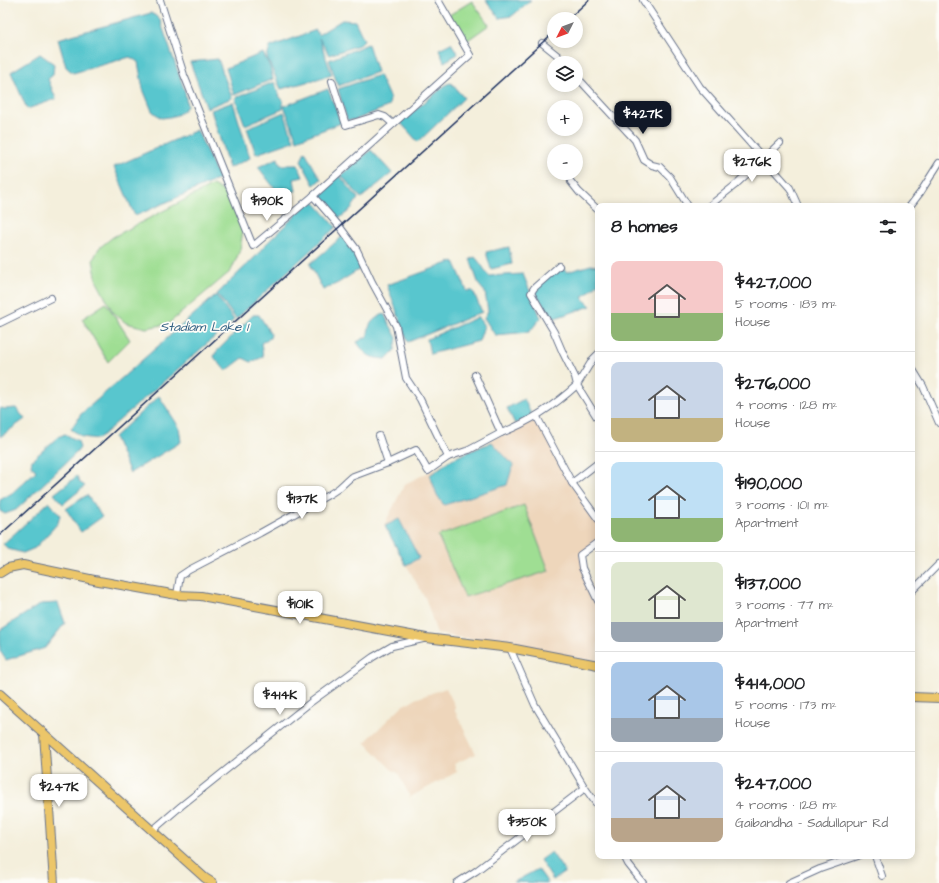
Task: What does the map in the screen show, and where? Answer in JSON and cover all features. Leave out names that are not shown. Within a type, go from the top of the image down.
[{"type":"main road","points":[[2,569],[23,565],[177,595],[201,596],[426,638],[510,648],[595,664]]},
{"type":"main road","points":[[0,694],[205,878],[213,883]]},
{"type":"main road","points":[[915,697],[939,698]]},
{"type":"main road","points":[[44,734],[54,883]]},
{"type":"street","points":[[160,0],[184,75],[253,246],[313,196],[470,55],[438,0]]},
{"type":"street","points":[[643,0],[700,87],[790,188],[797,203]]},
{"type":"street","points":[[542,43],[558,56]]},
{"type":"street","points":[[332,81],[346,125],[379,115],[385,117],[393,124]]},
{"type":"street","points":[[583,84],[635,140],[644,160],[652,165],[660,167],[670,177],[686,203]]},
{"type":"street","points":[[713,203],[764,160],[780,143]]},
{"type":"street","points":[[912,203],[920,194],[939,163]]},
{"type":"street","points":[[571,182],[595,207]]},
{"type":"street","points":[[313,196],[340,227],[357,250],[372,282],[396,326],[406,378],[420,399],[448,457]]},
{"type":"street","points":[[559,266],[534,288],[531,293],[554,332],[575,377],[577,385],[595,413]]},
{"type":"street","points":[[0,323],[51,298]]},
{"type":"street","points":[[177,595],[180,576],[260,534],[330,494],[351,477],[388,463],[416,450],[428,471],[448,457],[469,450],[501,433],[537,417],[559,402],[577,385],[595,356]]},
{"type":"street","points":[[915,372],[924,386],[939,423]]},
{"type":"street","points":[[475,375],[501,433]]},
{"type":"street","points":[[537,417],[572,483],[595,515]]},
{"type":"street","points":[[379,436],[388,463]]},
{"type":"street","points":[[572,483],[595,465]]},
{"type":"street","points":[[595,544],[580,555],[582,568],[595,595]]},
{"type":"street","points":[[915,588],[939,564]]},
{"type":"street","points":[[153,830],[311,702],[373,657],[392,646],[426,638]]},
{"type":"street","points":[[510,648],[535,704],[585,788],[595,802]]},
{"type":"street","points":[[457,883],[476,871],[585,788]]},
{"type":"street","points":[[626,859],[643,883]]},
{"type":"street","points":[[789,883],[820,869],[849,859]]},
{"type":"street","points":[[876,859],[882,876]]},
{"type":"shaded area","points":[[537,417],[571,483],[595,516],[595,543],[580,555],[595,597],[595,661],[511,645],[437,634],[426,600],[384,525],[405,484]]},
{"type":"shaded area","points":[[446,688],[455,706],[455,711],[476,754],[454,764],[457,772],[410,797],[398,773],[391,769],[365,742],[402,706],[415,699]]},
{"type":"green space","points":[[472,1],[489,25],[465,42],[449,15]]},
{"type":"green space","points":[[213,185],[226,193],[243,230],[240,250],[231,271],[168,324],[146,328],[126,323],[113,312],[97,282],[93,260],[99,248],[113,237]]},
{"type":"green space","points":[[106,303],[130,340],[108,362],[82,319]]},
{"type":"green space","points":[[524,505],[549,571],[465,597],[438,536]]},
{"type":"water","points":[[486,0],[531,0],[512,16],[499,18]]},
{"type":"water","points":[[151,13],[160,20],[185,92],[187,106],[179,114],[169,117],[161,118],[152,111],[143,89],[138,62],[130,57],[73,73],[66,67],[58,39]]},
{"type":"water","points":[[342,20],[355,21],[364,40],[359,45],[329,55],[319,38],[332,75],[281,89],[267,58],[270,47],[316,30],[318,35]]},
{"type":"water","points":[[451,43],[458,54],[444,62],[439,49]]},
{"type":"water","points":[[368,44],[377,72],[338,86],[329,60]]},
{"type":"water","points":[[263,53],[270,67],[273,79],[234,95],[226,68]]},
{"type":"water","points":[[40,54],[54,64],[53,75],[48,79],[56,99],[27,109],[11,72]]},
{"type":"water","points":[[218,59],[232,98],[207,108],[190,62]]},
{"type":"water","points":[[379,75],[390,99],[389,106],[355,120],[347,120],[338,89]]},
{"type":"water","points":[[274,82],[280,97],[283,100],[283,109],[245,125],[235,98]]},
{"type":"water","points":[[451,83],[464,98],[418,142],[400,122],[447,84]]},
{"type":"water","points":[[328,89],[341,123],[297,140],[284,106]]},
{"type":"water","points":[[233,102],[250,158],[229,168],[211,110]]},
{"type":"water","points":[[284,112],[294,141],[256,154],[247,128]]},
{"type":"water","points":[[197,130],[219,179],[135,216],[114,167]]},
{"type":"water","points":[[371,150],[392,173],[361,198],[341,175]]},
{"type":"water","points":[[305,151],[321,179],[314,185],[301,161]]},
{"type":"water","points":[[278,158],[280,165],[298,165],[303,177],[294,179],[296,191],[279,194],[258,167]]},
{"type":"water","points":[[339,175],[358,198],[350,210],[338,218],[316,193]]},
{"type":"water","points":[[312,199],[336,227],[236,319],[217,294]]},
{"type":"water","points":[[344,235],[361,264],[360,269],[338,283],[323,290],[310,264]]},
{"type":"water","points":[[509,247],[512,264],[491,269],[486,252]]},
{"type":"water","points":[[475,257],[489,276],[523,274],[541,318],[529,332],[495,335],[484,318],[488,311],[485,292],[479,285],[470,259]]},
{"type":"water","points":[[454,261],[467,291],[473,291],[482,312],[408,342],[387,285]]},
{"type":"water","points":[[591,265],[595,266],[595,287],[582,298],[591,306],[552,319],[533,289],[560,267],[567,272]]},
{"type":"water","name":"Stadiam Lake 1","points":[[216,295],[234,320],[98,439],[82,437],[71,429],[81,414]]},
{"type":"water","points":[[384,314],[397,338],[395,350],[386,359],[372,357],[363,350],[357,342],[368,336],[369,328],[372,322]]},
{"type":"water","points":[[253,315],[259,315],[271,334],[270,338],[261,343],[263,357],[251,362],[243,358],[226,371],[214,357],[216,352]]},
{"type":"water","points":[[478,317],[484,326],[479,341],[430,354],[427,339]]},
{"type":"water","points":[[159,396],[179,427],[181,442],[130,473],[114,437]]},
{"type":"water","points":[[524,399],[532,416],[515,424],[507,408]]},
{"type":"water","points":[[1,408],[16,408],[25,419],[0,437],[0,410]]},
{"type":"water","points":[[65,434],[78,441],[80,448],[76,453],[16,510],[5,514],[0,511],[0,500],[12,493],[36,471],[31,465],[32,460],[58,437]]},
{"type":"water","points":[[492,442],[513,465],[507,485],[444,505],[437,495],[430,475],[452,459]]},
{"type":"water","points":[[77,476],[79,482],[85,486],[63,504],[54,494]]},
{"type":"water","points":[[87,495],[102,517],[81,532],[66,509]]},
{"type":"water","points":[[49,502],[60,515],[58,523],[35,548],[23,553],[8,549],[3,544]]},
{"type":"water","points":[[399,519],[419,558],[406,565],[385,526]]},
{"type":"water","points":[[58,603],[65,623],[45,648],[6,660],[0,651],[0,630],[41,604]]},
{"type":"water","points":[[551,852],[565,872],[553,880],[540,860]]},
{"type":"water","points":[[538,869],[548,883],[514,882]]},
{"type":"railway","points":[[576,12],[589,0]]},
{"type":"railway","points":[[0,535],[547,38]]}]
